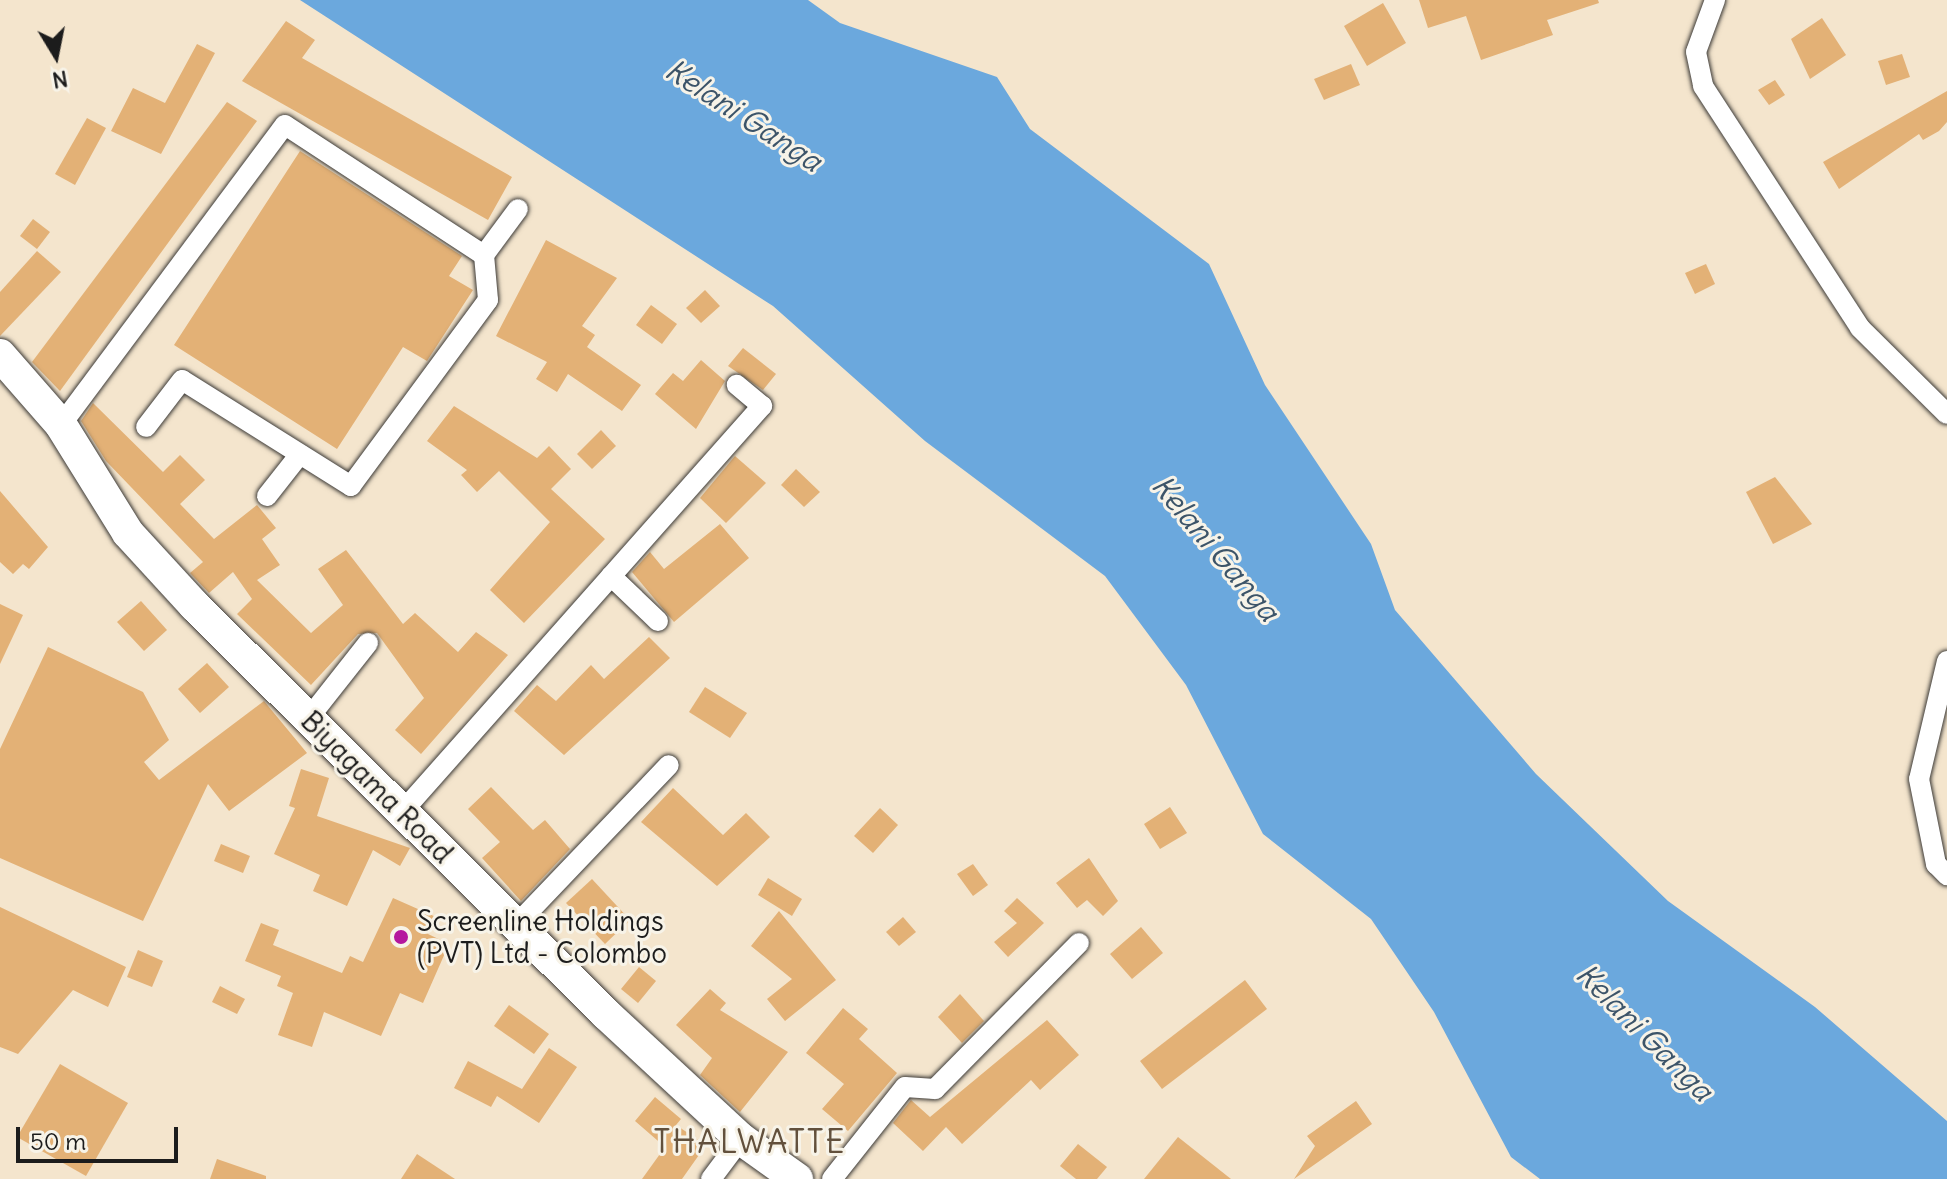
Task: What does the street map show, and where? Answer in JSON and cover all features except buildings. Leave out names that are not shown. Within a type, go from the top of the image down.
[{"type":"main road","name":"Biyagama Road","points":[[0,355],[61,425],[128,533],[308,719],[516,925],[741,1139],[797,1179]]},
{"type":"street","points":[[1715,0],[1696,52],[1703,86],[1860,328],[1947,414]]},
{"type":"street","points":[[61,425],[285,125],[484,255]]},
{"type":"street","points":[[146,427],[182,380],[351,486],[488,300],[484,255],[518,209]]},
{"type":"street","points":[[402,812],[762,406],[737,385]]},
{"type":"street","points":[[267,496],[300,454]]},
{"type":"street","points":[[611,576],[658,621]]},
{"type":"street","points":[[308,719],[368,643]]},
{"type":"street","points":[[1947,661],[1919,779],[1936,864],[1947,875]]},
{"type":"street","points":[[516,925],[669,765]]},
{"type":"street","points":[[832,1179],[905,1087],[935,1089],[1079,943]]},
{"type":"street","points":[[711,1179],[741,1139]]},
{"type":"water","name":"Kelani Ganga","points":[[300,0],[808,0],[840,23],[997,77],[1030,129],[1209,264],[1265,385],[1371,544],[1395,610],[1536,774],[1668,901],[1815,1007],[1947,1121],[1947,1179],[1540,1179],[1511,1157],[1434,1012],[1371,919],[1263,834],[1186,685],[1105,576],[925,441],[773,306]]},
{"type":"place","name":"Screenline Holdings (PVT) Ltd - Colombo","points":[[401,937]]},
{"type":"district","name":"THALWATTE","points":[[750,1142]]}]
